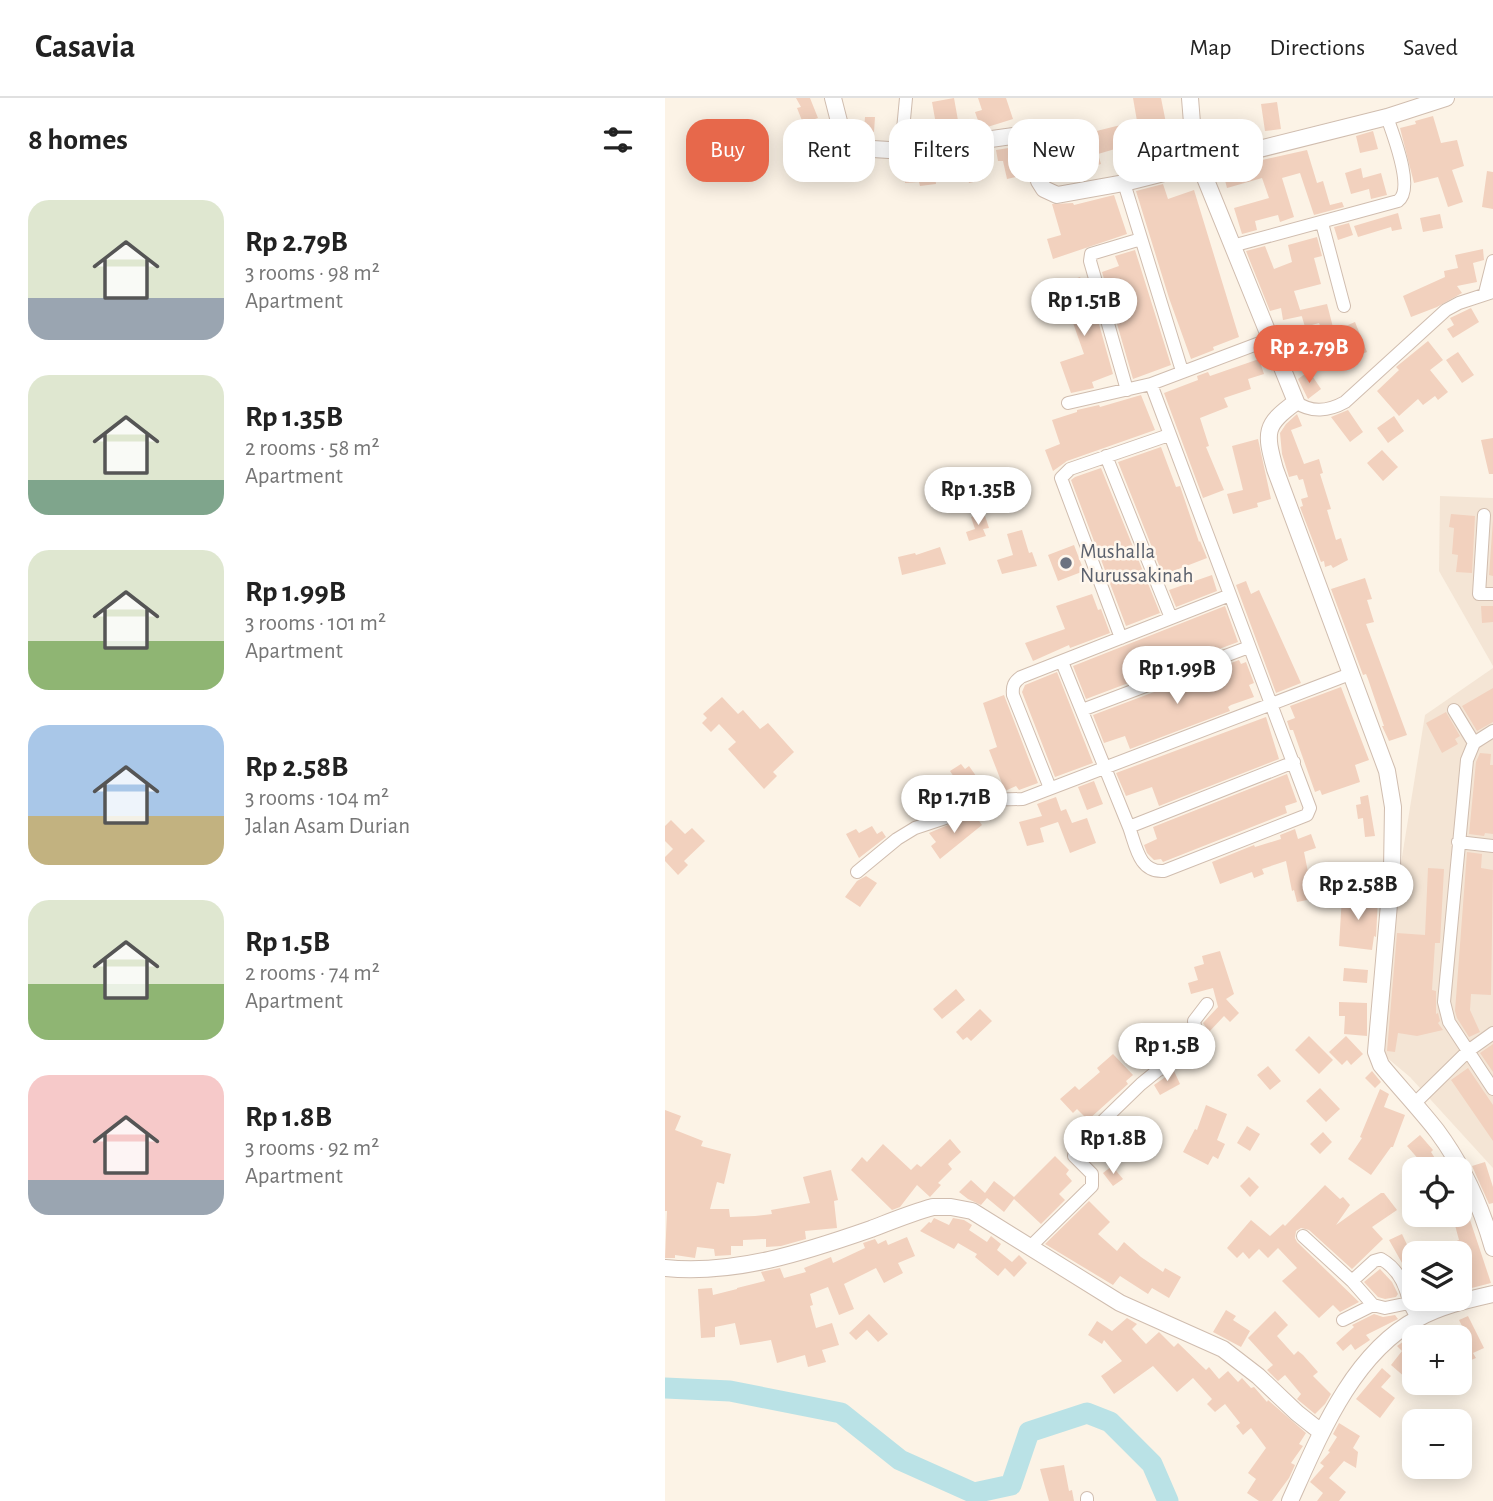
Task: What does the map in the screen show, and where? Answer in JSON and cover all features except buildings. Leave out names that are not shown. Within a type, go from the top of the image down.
[{"type":"street","points":[[833,98],[843,137],[848,145],[856,148],[889,149]]},
{"type":"street","points":[[904,119],[906,98]]},
{"type":"street","points":[[1190,98],[1192,119]]},
{"type":"street","points":[[1263,147],[1387,117],[1446,98]]},
{"type":"street","points":[[1232,246],[1322,223],[1398,201],[1403,197],[1406,190],[1404,176],[1387,117]]},
{"type":"street","points":[[994,138],[1027,134],[1033,140],[1039,181],[1050,193],[1057,195],[1128,182]]},
{"type":"street","points":[[1207,182],[1296,402],[1303,407],[1327,409],[1345,402],[1446,310],[1489,292],[1493,261]]},
{"type":"street","points":[[1124,183],[1182,371]]},
{"type":"street","points":[[1322,223],[1344,306]]},
{"type":"street","points":[[1127,390],[1090,261],[1091,254],[1141,240]]},
{"type":"street","points":[[1068,403],[1151,384],[1270,339]]},
{"type":"street","points":[[1062,662],[1145,866],[1155,872],[1164,871],[1307,814],[1310,805],[1151,384]]},
{"type":"street","points":[[1296,402],[1276,416],[1271,425],[1269,439],[1272,457],[1387,771],[1393,807],[1392,870],[1376,1052],[1381,1065],[1455,1157],[1470,1186],[1493,1248]]},
{"type":"street","points":[[1121,638],[1061,478],[1065,472],[1169,435]]},
{"type":"street","points":[[1106,456],[1171,618]]},
{"type":"street","points":[[1484,516],[1486,594]]},
{"type":"street","points":[[1050,788],[1012,689],[1016,681],[1230,595]]},
{"type":"street","points":[[1082,710],[1249,647]]},
{"type":"street","points":[[857,872],[897,839],[915,828],[954,815],[982,800],[1023,799],[1350,674]]},
{"type":"street","points":[[1454,710],[1474,743]]},
{"type":"street","points":[[1493,731],[1474,743],[1466,768],[1444,1002],[1449,1022],[1493,1088]]},
{"type":"street","points":[[1129,827],[1294,761]]},
{"type":"street","points":[[1458,842],[1493,846]]},
{"type":"street","points":[[1030,1247],[1092,1186],[1091,1174],[1074,1156],[1076,1147],[1141,1084],[1157,1071],[1193,1050],[1196,1044],[1194,1021],[1207,1004]]},
{"type":"street","points":[[1414,1104],[1468,1051],[1493,1033]]},
{"type":"street","points":[[665,1268],[696,1270],[761,1261],[832,1241],[933,1207],[972,1211],[1120,1303],[1223,1349],[1321,1432]]},
{"type":"street","points":[[1303,1236],[1373,1305],[1385,1308],[1402,1304]]},
{"type":"street","points":[[1352,1282],[1374,1261],[1381,1259],[1402,1281]]},
{"type":"street","points":[[1290,1501],[1321,1432],[1374,1353],[1417,1318],[1453,1304],[1493,1294]]},
{"type":"street","points":[[1343,1320],[1373,1305]]},
{"type":"street","points":[[1413,1311],[1417,1318]]},
{"type":"shaded area","points":[[1440,496],[1493,498],[1493,666],[1439,571]]},
{"type":"shaded area","points":[[1493,668],[1493,1168],[1410,1077],[1385,1056],[1380,1043],[1395,900],[1425,715]]},
{"type":"waterway","points":[[665,1388],[730,1391],[841,1413],[900,1460],[974,1493],[1011,1485],[1029,1432],[1087,1413],[1110,1422],[1152,1464],[1168,1501]]},
{"type":"place","name":"Mushalla Nurussakinah","points":[[1066,563]]}]
